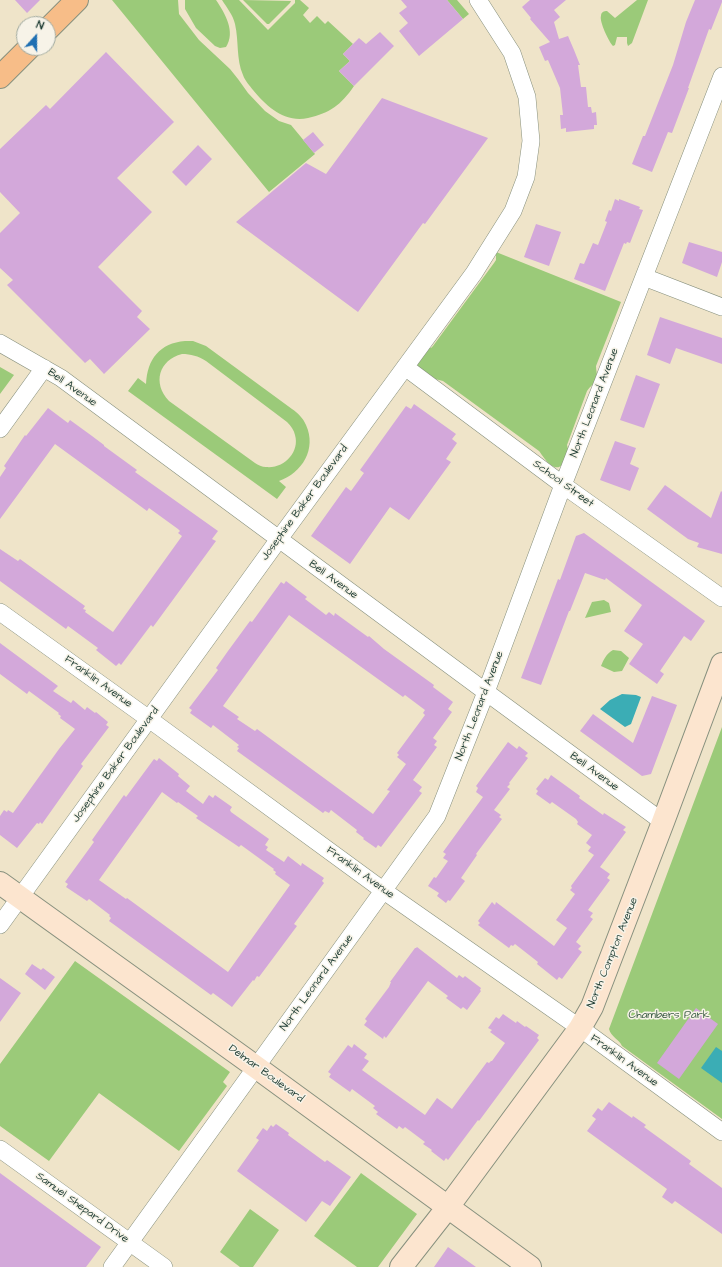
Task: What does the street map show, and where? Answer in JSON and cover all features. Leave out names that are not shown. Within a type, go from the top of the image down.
[{"type":"main road","points":[[56,21],[77,0]]},
{"type":"main road","points":[[0,77],[21,56]]},
{"type":"main road","name":"North Compton Avenue","points":[[401,1267],[448,1207],[580,1028],[589,1013],[597,996],[722,664]]},
{"type":"main road","name":"Delmar Boulevard","points":[[0,882],[530,1267]]},
{"type":"street","name":"Josephine Baker Boulevard","points":[[0,925],[21,898],[278,539],[474,273],[513,211],[526,177],[531,141],[527,97],[512,53],[478,0]]},
{"type":"street","name":"North Leonard Avenue","points":[[112,1267],[437,816],[486,692],[563,485],[722,76]]},
{"type":"street","points":[[644,277],[722,307]]},
{"type":"street","name":"Bell Avenue","points":[[0,342],[61,378],[663,822]]},
{"type":"street","name":"School Street","points":[[405,367],[563,485],[722,598]]},
{"type":"street","points":[[0,429],[44,368]]},
{"type":"street","name":"Franklin Avenue","points":[[0,612],[384,891],[580,1028],[722,1132]]},
{"type":"street","name":"Samuel Shepard Drive","points":[[0,1149],[164,1267]]},
{"type":"green space","points":[[112,0],[178,0],[179,14],[199,40],[230,69],[248,93],[265,111],[279,121],[291,125],[315,154],[269,192]]},
{"type":"green space","points":[[185,0],[216,0],[226,17],[230,29],[229,41],[226,47],[220,48],[215,46],[196,28],[185,9]]},
{"type":"green space","points":[[222,0],[239,0],[268,30],[295,3],[295,0],[300,0],[309,8],[303,15],[310,23],[317,16],[325,24],[328,21],[353,44],[343,54],[350,61],[339,71],[354,86],[340,103],[329,111],[316,116],[300,119],[292,118],[284,116],[270,108],[258,96],[244,77],[239,63],[234,21]]},
{"type":"green space","points":[[243,0],[291,1],[269,24],[267,24]]},
{"type":"green space","points":[[447,0],[457,0],[469,14],[463,19]]},
{"type":"green space","points":[[637,0],[648,0],[632,43],[628,46],[627,37],[617,37],[615,45],[613,46],[603,27],[601,19],[602,14],[607,11],[615,18]]},
{"type":"green space","points":[[496,252],[621,302],[596,366],[596,379],[587,391],[567,445],[569,453],[560,467],[549,464],[539,451],[443,381],[435,379],[417,365],[428,348],[433,346],[494,263],[496,260]]},
{"type":"green space","points":[[193,341],[206,346],[294,411],[303,420],[309,434],[310,443],[308,451],[301,466],[287,477],[279,481],[286,487],[277,499],[128,391],[138,378],[146,384],[149,367],[156,354],[168,345],[176,342]],"holes":[[[185,354],[206,361],[287,422],[294,431],[296,441],[293,453],[289,458],[273,467],[259,465],[169,401],[161,387],[160,373],[168,361],[174,357]]]},
{"type":"green space","points":[[0,367],[14,375],[0,394]]},
{"type":"green space","points":[[604,600],[609,603],[611,612],[585,618],[592,602]]},
{"type":"green space","points":[[613,650],[621,651],[629,658],[622,671],[614,672],[601,666],[607,655]]},
{"type":"green space","name":"Chambers Park","points":[[722,727],[722,1119],[622,1046],[611,1034],[609,1029]]},
{"type":"green space","points":[[75,961],[230,1072],[223,1082],[227,1086],[179,1151],[99,1093],[49,1161],[0,1126],[0,1064]]},
{"type":"green space","points":[[361,1173],[417,1214],[378,1267],[357,1267],[314,1236]]},
{"type":"green space","points":[[250,1209],[279,1230],[253,1267],[240,1267],[220,1252]]},
{"type":"water","points":[[622,694],[641,697],[631,724],[625,727],[600,709],[610,700]]},
{"type":"water","points":[[716,1047],[722,1051],[722,1083],[701,1068]]},
{"type":"building","points":[[15,0],[40,0],[27,13]]},
{"type":"building","points":[[401,0],[447,0],[463,19],[419,56],[399,31],[408,23],[399,13],[407,7]]},
{"type":"building","points":[[530,0],[566,0],[554,10],[560,17],[554,22],[559,39],[568,36],[580,65],[578,65],[581,87],[586,87],[588,107],[591,107],[592,113],[596,112],[597,125],[594,125],[594,129],[566,132],[566,128],[561,129],[560,115],[563,115],[560,88],[548,60],[545,61],[539,47],[550,42],[530,19],[531,18],[522,7]]},
{"type":"building","points":[[695,0],[722,0],[722,2],[711,30],[709,29],[672,133],[668,132],[652,172],[632,164],[643,136],[645,136],[673,65],[686,22]]},
{"type":"building","points":[[380,32],[394,46],[354,86],[339,71],[350,61],[343,54],[359,38],[366,44]]},
{"type":"building","points":[[106,52],[174,122],[117,178],[152,212],[98,267],[142,311],[137,317],[150,329],[104,374],[90,359],[85,363],[7,285],[13,280],[0,268],[0,233],[20,213],[0,192],[0,149],[46,105],[50,109]]},
{"type":"building","points":[[382,98],[488,138],[358,312],[236,222],[306,163],[326,174]]},
{"type":"building","points":[[313,132],[324,145],[314,153],[303,140]]},
{"type":"building","points":[[198,145],[212,159],[186,186],[172,172]]},
{"type":"building","points":[[615,199],[619,201],[619,199],[640,207],[639,209],[643,210],[630,243],[624,243],[605,291],[574,279],[580,263],[584,264],[593,243],[598,245],[607,222],[605,221],[609,210],[611,211]]},
{"type":"building","points":[[536,224],[561,232],[549,266],[524,257]]},
{"type":"building","points":[[689,242],[722,252],[722,262],[717,277],[682,263]]},
{"type":"building","points":[[660,317],[722,338],[722,364],[676,348],[670,364],[647,355]]},
{"type":"building","points":[[636,375],[660,384],[644,428],[620,420]]},
{"type":"building","points":[[414,404],[456,434],[452,439],[457,443],[446,459],[451,462],[409,520],[390,507],[350,564],[311,536],[346,487],[351,491],[364,473],[360,470],[406,406],[411,409]]},
{"type":"building","points":[[48,408],[68,423],[70,420],[137,470],[135,472],[218,531],[212,539],[216,541],[153,627],[151,625],[121,665],[119,663],[116,666],[96,650],[98,648],[68,626],[66,629],[0,581],[0,549],[18,561],[20,559],[85,606],[83,609],[86,610],[85,612],[113,632],[182,536],[178,533],[180,531],[178,529],[149,508],[147,511],[55,444],[0,519],[0,477],[6,468],[4,466],[25,435],[26,436]]},
{"type":"building","points":[[615,441],[636,448],[630,464],[639,468],[630,491],[600,480]]},
{"type":"building","points":[[665,485],[711,518],[721,491],[722,492],[722,554],[697,547],[699,543],[688,539],[647,509]]},
{"type":"building","points":[[584,533],[705,621],[691,641],[684,636],[660,671],[664,674],[657,684],[629,664],[643,644],[624,631],[642,605],[606,578],[605,580],[585,573],[541,685],[521,678],[558,579],[560,580],[576,536]]},
{"type":"building","points":[[286,581],[307,597],[305,599],[326,615],[329,612],[334,616],[335,613],[368,637],[369,636],[384,649],[434,685],[433,687],[453,702],[448,709],[452,712],[433,738],[437,741],[434,745],[437,747],[413,780],[422,787],[419,791],[422,793],[381,847],[378,845],[376,848],[363,839],[364,838],[356,832],[357,830],[331,810],[329,813],[325,811],[323,813],[237,751],[239,748],[237,747],[239,745],[213,725],[211,728],[190,713],[192,710],[189,708],[218,670],[216,668],[228,651],[250,621],[252,622],[281,582],[284,584]],"holes":[[[289,615],[403,697],[405,695],[425,710],[423,713],[425,715],[397,753],[399,755],[397,757],[406,764],[387,790],[390,791],[373,814],[257,729],[255,731],[237,719],[239,717],[223,706]]]},
{"type":"building","points":[[0,643],[58,686],[53,691],[71,703],[73,700],[85,710],[87,707],[95,713],[96,712],[108,722],[106,725],[109,727],[81,764],[83,766],[42,824],[40,822],[39,824],[37,823],[17,848],[0,835],[0,816],[4,810],[7,812],[8,810],[13,813],[75,729],[60,718],[61,716],[58,714],[59,713],[29,691],[27,694],[0,674]]},
{"type":"building","points":[[652,696],[677,705],[651,774],[642,776],[580,731],[593,714],[633,743]]},
{"type":"building","points":[[508,742],[517,749],[519,746],[528,753],[525,756],[528,758],[509,783],[510,784],[507,787],[510,789],[494,810],[501,815],[499,817],[502,819],[476,854],[477,855],[461,878],[465,881],[450,901],[448,900],[446,903],[437,896],[439,893],[428,886],[434,877],[436,878],[448,861],[443,858],[446,854],[443,852],[483,797],[476,792],[478,788],[476,786]]},
{"type":"building","points":[[159,758],[179,774],[178,776],[190,786],[186,791],[203,804],[209,795],[213,798],[215,795],[232,807],[230,810],[231,812],[269,839],[265,845],[268,847],[266,850],[284,862],[288,856],[301,866],[302,863],[324,878],[322,881],[324,883],[294,924],[297,926],[259,977],[257,976],[254,981],[253,980],[232,1007],[213,993],[211,995],[109,921],[111,918],[109,916],[110,915],[89,899],[87,901],[66,887],[68,884],[65,882],[94,842],[92,840],[124,795],[126,797],[154,759],[157,761]],"holes":[[[162,792],[177,803],[178,802],[198,816],[196,818],[239,847],[241,845],[274,869],[273,870],[276,872],[275,874],[290,885],[228,972],[127,898],[126,899],[99,880]]]},
{"type":"building","points":[[551,775],[603,815],[604,813],[626,827],[623,830],[626,832],[600,867],[610,874],[607,878],[610,880],[588,910],[593,913],[590,917],[593,919],[576,942],[581,946],[578,949],[582,952],[562,979],[559,977],[557,980],[537,964],[538,962],[515,944],[513,946],[511,945],[509,948],[478,925],[480,923],[478,921],[492,902],[495,905],[496,902],[554,946],[567,928],[556,920],[575,894],[570,890],[572,888],[571,886],[594,855],[588,851],[591,847],[586,843],[592,835],[577,824],[578,822],[576,819],[552,802],[550,804],[536,794],[538,791],[536,789],[545,778],[548,780]]},
{"type":"building","points":[[417,947],[457,978],[459,975],[463,978],[465,976],[481,988],[481,991],[467,1010],[463,1007],[461,1009],[446,998],[448,996],[428,981],[386,1038],[384,1036],[383,1039],[364,1025],[367,1021],[365,1019],[389,987],[390,982]]},
{"type":"building","points":[[32,964],[41,970],[43,968],[55,977],[45,990],[25,974]]},
{"type":"building","points":[[0,978],[21,993],[0,1022]]},
{"type":"building","points":[[696,1008],[718,1024],[679,1079],[657,1063]]},
{"type":"building","points":[[503,1014],[516,1023],[517,1021],[525,1027],[526,1026],[539,1035],[537,1038],[539,1040],[448,1160],[446,1158],[444,1161],[423,1144],[425,1142],[405,1127],[403,1129],[399,1126],[397,1129],[376,1114],[378,1112],[373,1108],[375,1106],[352,1089],[350,1092],[329,1077],[331,1074],[328,1072],[348,1045],[352,1048],[354,1044],[367,1054],[364,1058],[369,1061],[362,1070],[425,1115],[437,1098],[452,1109],[487,1062],[489,1063],[492,1061],[505,1043],[490,1032],[492,1030],[488,1028],[496,1017],[499,1019]]},
{"type":"building","points":[[609,1102],[632,1118],[633,1116],[646,1125],[644,1127],[691,1161],[689,1164],[722,1188],[722,1234],[675,1201],[672,1204],[662,1197],[667,1189],[587,1131],[596,1119],[592,1116],[598,1108],[602,1111]]},
{"type":"building","points":[[276,1124],[289,1133],[288,1135],[325,1162],[327,1160],[351,1177],[330,1206],[322,1201],[306,1222],[237,1171],[259,1140],[256,1138],[263,1128],[267,1131],[271,1125],[273,1127]]},
{"type":"building","points":[[0,1173],[101,1247],[86,1267],[0,1267]]},
{"type":"building","points":[[448,1247],[476,1267],[434,1267]]}]
